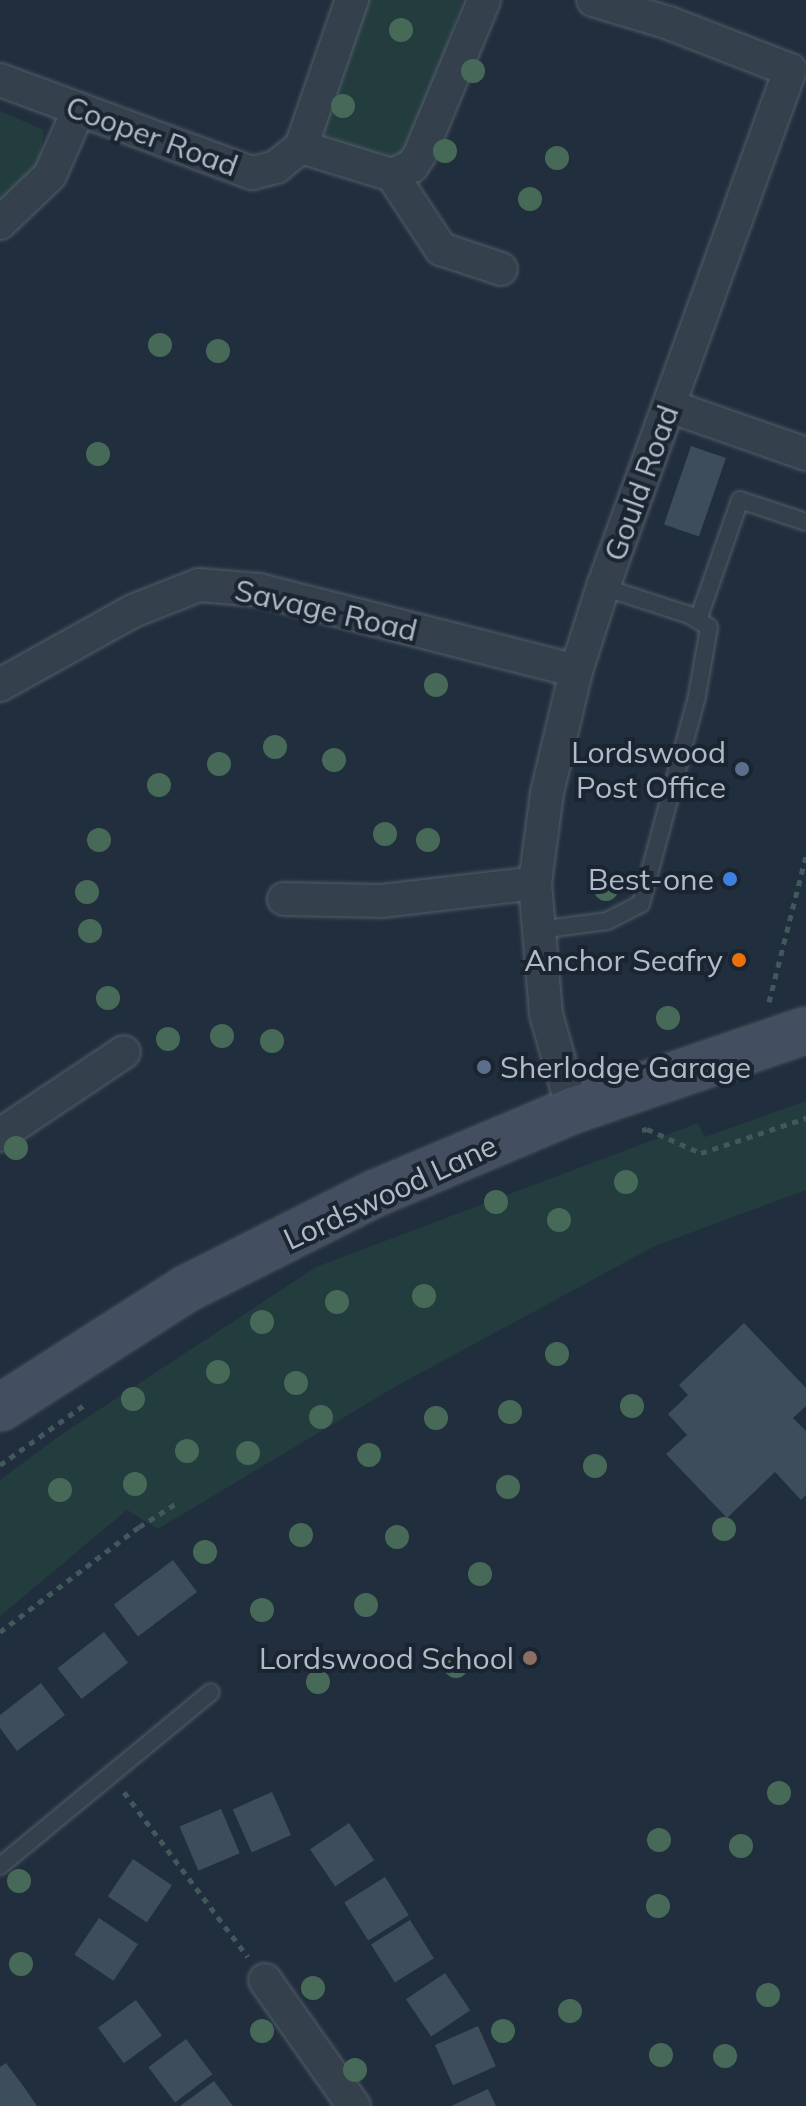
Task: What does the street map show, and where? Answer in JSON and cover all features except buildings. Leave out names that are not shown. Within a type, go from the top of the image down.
[{"type":"street","points":[[352,0],[301,147],[392,175],[441,249],[501,269]]},
{"type":"street","points":[[392,175],[412,166],[420,154],[484,0]]},
{"type":"street","name":"Gould Road","points":[[573,1110],[546,1014],[535,883],[547,793],[576,671],[603,587],[798,72],[672,12],[593,0]]},
{"type":"street","name":"Cooper Road","points":[[0,80],[252,173],[276,167],[301,147]]},
{"type":"street","points":[[0,223],[50,175],[79,109]]},
{"type":"street","points":[[669,406],[806,454]]},
{"type":"street","name":"Savage Road","points":[[0,685],[133,611],[199,585],[259,590],[576,671]]},
{"type":"street","points":[[284,899],[382,901],[535,883]]},
{"type":"street","name":"Lordswood Lane","points":[[0,1408],[186,1289],[374,1194],[573,1110],[759,1043],[806,1030]]},
{"type":"street","points":[[0,1135],[124,1052]]},
{"type":"street","points":[[265,1980],[354,2106]]},
{"type":"lane","points":[[698,620],[740,500],[806,522]]},
{"type":"lane","points":[[539,930],[607,921],[641,904],[697,696],[709,627],[698,620],[603,587]]},
{"type":"lane","points":[[0,1866],[211,1692]]},
{"type":"path","points":[[759,1043],[806,856]]},
{"type":"path","points":[[633,1133],[647,1129],[701,1153],[806,1118]]},
{"type":"path","points":[[0,1465],[98,1395]]},
{"type":"path","points":[[0,1632],[139,1527],[177,1503]]},
{"type":"path","points":[[110,1775],[265,1980]]},
{"type":"green space","points":[[368,0],[462,0],[417,143],[403,163],[329,141],[316,124]]},
{"type":"green space","points":[[0,111],[44,130],[39,168],[0,204]]},
{"type":"green space","points":[[806,1101],[806,1190],[655,1246],[393,1388],[158,1529],[127,1510],[0,1616],[0,1480],[62,1434],[316,1267],[698,1123],[705,1137]]},
{"type":"place","name":"Lordswood Post Office","points":[[742,769]]},
{"type":"place","name":"Best-one","points":[[730,879]]},
{"type":"place","name":"Anchor Seafry","points":[[739,960]]},
{"type":"place","name":"Sherlodge Garage","points":[[484,1067]]},
{"type":"place","name":"Lordswood School","points":[[530,1658]]}]
